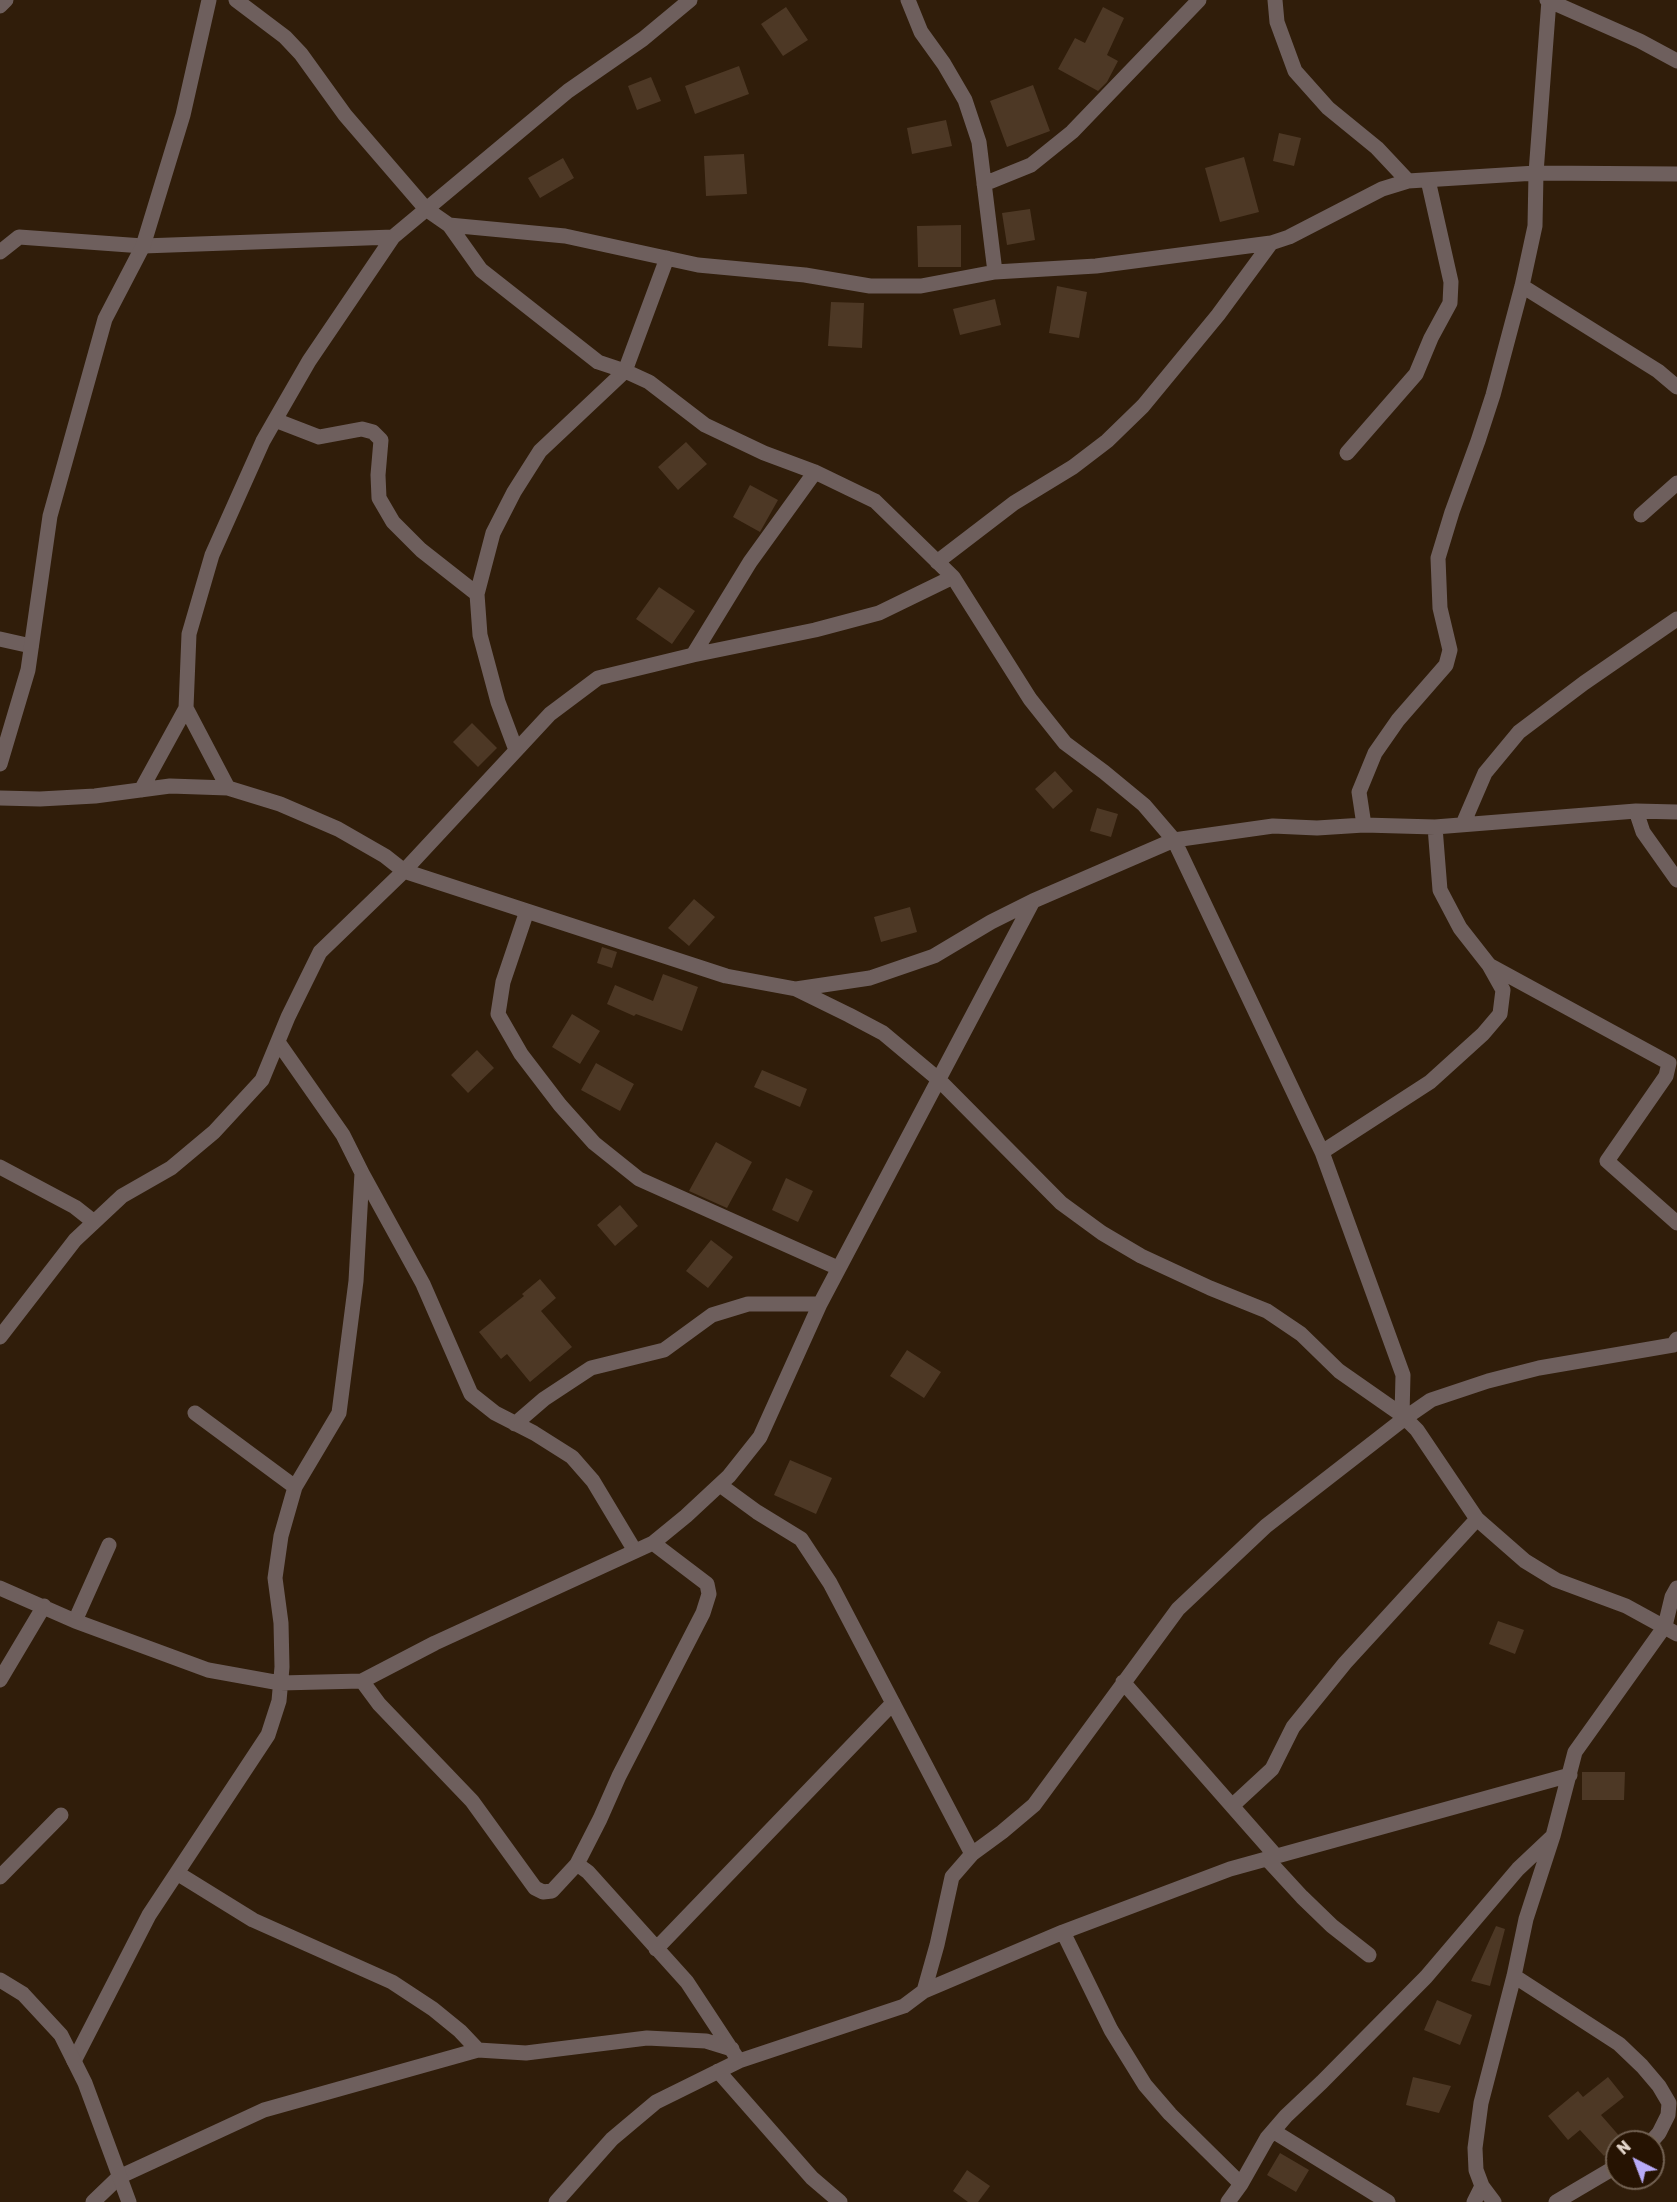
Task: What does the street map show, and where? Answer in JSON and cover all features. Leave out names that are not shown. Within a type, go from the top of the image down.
[{"type":"street","points":[[0,6],[6,0]]},
{"type":"street","points":[[0,764],[28,669],[50,516],[105,319],[143,246],[183,115],[209,0]]},
{"type":"street","points":[[236,0],[285,37],[301,54],[345,114],[426,209],[448,225],[482,270],[598,362],[649,382],[705,425],[764,453],[815,472],[875,501],[953,577],[1030,699],[1065,743],[1144,805],[1174,840],[1322,1152],[1403,1375],[1404,1417]]},
{"type":"street","points":[[141,790],[186,708],[189,634],[212,555],[263,441],[309,361],[393,237],[568,91],[643,39],[690,0]]},
{"type":"street","points":[[908,0],[921,32],[944,64],[965,100],[980,142],[995,272]]},
{"type":"street","points":[[984,184],[1031,165],[1072,132],[1199,0]]},
{"type":"street","points":[[1275,0],[1277,22],[1295,71],[1328,108],[1377,148],[1408,181]]},
{"type":"street","points":[[1364,825],[1359,792],[1375,753],[1398,720],[1446,665],[1450,650],[1440,608],[1438,558],[1493,395],[1522,286],[1535,226],[1536,173],[1548,0],[1640,41],[1677,61]]},
{"type":"street","points":[[448,225],[565,236],[698,265],[805,275],[870,286],[921,286],[995,272],[1096,266],[1271,243],[1289,237],[1382,189],[1408,181],[1536,173],[1677,174]]},
{"type":"street","points":[[1347,453],[1416,374],[1431,338],[1450,303],[1451,282],[1428,180]]},
{"type":"street","points":[[0,237],[143,246],[393,237]]},
{"type":"street","points":[[0,252],[19,237]]},
{"type":"street","points":[[937,562],[1014,503],[1073,467],[1107,441],[1143,406],[1218,315],[1271,243]]},
{"type":"street","points":[[516,750],[498,702],[480,635],[477,594],[493,533],[514,492],[540,451],[624,371],[667,258]]},
{"type":"street","points":[[1522,286],[1658,371],[1677,387]]},
{"type":"street","points":[[275,420],[319,437],[362,429],[373,432],[381,440],[379,498],[393,522],[421,550],[477,594]]},
{"type":"street","points":[[693,656],[750,562],[815,472]]},
{"type":"street","points":[[1641,515],[1677,483]]},
{"type":"street","points":[[0,1337],[75,1240],[122,1196],[171,1168],[214,1132],[262,1080],[320,952],[404,871],[550,714],[598,678],[815,630],[879,613],[953,577]]},
{"type":"street","points":[[1463,824],[1485,773],[1519,732],[1584,683],[1677,619]]},
{"type":"street","points":[[0,639],[31,646]]},
{"type":"street","points":[[186,708],[228,788]]},
{"type":"street","points":[[0,798],[73,797],[170,786],[228,788],[280,804],[339,829],[385,856],[404,871],[726,976],[796,989],[884,1033],[938,1079],[1061,1203],[1102,1233],[1151,1261],[1267,1311],[1301,1334],[1339,1371],[1404,1417],[1417,1430],[1477,1519],[1525,1561],[1556,1580],[1626,1606],[1671,1630]]},
{"type":"street","points":[[1636,811],[1643,832],[1677,880]]},
{"type":"street","points":[[796,989],[870,978],[933,956],[991,922],[1033,901],[1174,840],[1274,826],[1435,827],[1636,811],[1677,813]]},
{"type":"street","points":[[1322,1152],[1430,1082],[1483,1034],[1500,1014],[1503,990],[1489,965],[1460,928],[1440,890],[1435,827]]},
{"type":"street","points":[[0,1588],[44,1605],[75,1621],[208,1670],[280,1683],[362,1681],[435,1643],[653,1543],[687,1516],[720,1485],[760,1437],[838,1268],[1033,901]]},
{"type":"street","points":[[527,911],[503,982],[498,1014],[521,1054],[560,1105],[594,1143],[639,1179],[838,1268]]},
{"type":"street","points":[[1489,965],[1669,1063],[1666,1076],[1607,1161],[1677,1223]]},
{"type":"street","points":[[278,1042],[343,1135],[423,1284],[471,1394],[495,1413],[572,1458],[593,1481],[635,1551]]},
{"type":"street","points":[[0,1167],[75,1207],[94,1222]]},
{"type":"street","points":[[74,2061],[149,1915],[268,1736],[279,1701],[281,1623],[275,1578],[280,1536],[294,1487],[339,1413],[356,1281],[362,1173]]},
{"type":"street","points":[[516,1424],[544,1399],[591,1368],[664,1350],[712,1315],[748,1304],[820,1304]]},
{"type":"street","points":[[924,1991],[938,1945],[952,1877],[972,1854],[1034,1805],[1178,1609],[1266,1526],[1404,1417],[1431,1400],[1488,1381],[1549,1366],[1673,1345],[1677,1339]]},
{"type":"street","points":[[195,1413],[294,1487]]},
{"type":"street","points":[[720,1485],[757,1512],[801,1539],[830,1583],[972,1854]]},
{"type":"street","points":[[1232,1806],[1272,1769],[1293,1727],[1345,1663],[1477,1519]]},
{"type":"street","points":[[362,1681],[379,1704],[472,1801],[535,1888],[543,1892],[552,1891],[577,1864],[619,1776],[703,1613],[709,1594],[707,1584],[653,1543]]},
{"type":"street","points":[[75,1621],[109,1545]]},
{"type":"street","points":[[1494,2202],[1482,2186],[1476,2170],[1475,2148],[1481,2103],[1514,1976],[1526,1919],[1553,1836],[1575,1752],[1671,1630],[1672,1597],[1677,1588]]},
{"type":"street","points":[[0,1680],[44,1605]]},
{"type":"street","points":[[1123,1682],[1232,1806],[1302,1897],[1332,1926],[1369,1955]]},
{"type":"street","points":[[656,1949],[893,1703]]},
{"type":"street","points":[[556,2202],[612,2139],[656,2102],[717,2071],[736,2055],[904,2006],[924,1991],[1063,1932],[1230,1869],[1570,1775]]},
{"type":"street","points":[[0,1877],[61,1815]]},
{"type":"street","points":[[1228,2202],[1273,2131],[1302,2099],[1322,2082],[1426,1977],[1518,1869],[1553,1836]]},
{"type":"street","points":[[577,1864],[594,1878],[687,1982],[736,2055]]},
{"type":"street","points":[[177,1873],[253,1920],[392,1982],[433,2009],[460,2031],[478,2050]]},
{"type":"street","points":[[1063,1932],[1111,2030],[1145,2085],[1170,2114],[1241,2184]]},
{"type":"street","points":[[1514,1976],[1619,2044],[1642,2066],[1673,2102],[1660,2130]]},
{"type":"street","points":[[0,1980],[23,1994],[61,2035],[86,2083],[129,2202]]},
{"type":"street","points":[[93,2202],[119,2177],[264,2110],[478,2050],[526,2053],[647,2038],[706,2042],[736,2055]]},
{"type":"street","points":[[717,2071],[812,2178],[840,2202]]},
{"type":"street","points":[[1273,2131],[1388,2202]]},
{"type":"street","points":[[1556,2202],[1605,2173]]},
{"type":"street","points":[[1474,2202],[1482,2186]]},
{"type":"building","points":[[786,7],[808,40],[783,56],[761,24]]},
{"type":"building","points":[[1103,7],[1124,18],[1107,55],[1118,61],[1107,82],[1098,91],[1058,69],[1075,38],[1085,43]]},
{"type":"building","points":[[739,66],[749,94],[695,114],[685,86]]},
{"type":"building","points":[[651,77],[661,101],[637,110],[628,86]]},
{"type":"building","points":[[1033,85],[1050,131],[1007,147],[990,101]]},
{"type":"building","points":[[946,120],[952,146],[912,154],[907,128]]},
{"type":"building","points":[[1279,133],[1301,138],[1294,166],[1273,161]]},
{"type":"building","points":[[744,154],[747,194],[706,196],[704,156]]},
{"type":"building","points":[[1244,157],[1259,212],[1220,222],[1205,168]]},
{"type":"building","points":[[563,158],[574,178],[540,198],[528,178]]},
{"type":"building","points":[[1030,209],[1035,240],[1007,245],[1002,213]]},
{"type":"building","points":[[961,225],[961,267],[918,267],[917,226]]},
{"type":"building","points":[[1057,286],[1087,292],[1079,338],[1049,333]]},
{"type":"building","points":[[995,299],[1001,325],[960,335],[953,309]]},
{"type":"building","points":[[831,302],[864,303],[862,348],[828,346]]},
{"type":"building","points":[[686,442],[707,464],[678,490],[658,467]]},
{"type":"building","points":[[750,485],[778,500],[760,532],[733,517]]},
{"type":"building","points":[[659,587],[695,611],[672,644],[636,619]]},
{"type":"building","points":[[472,723],[497,748],[478,767],[453,742]]},
{"type":"building","points":[[1055,771],[1073,791],[1053,809],[1035,789]]},
{"type":"building","points":[[1097,808],[1118,814],[1111,837],[1090,831]]},
{"type":"building","points":[[694,899],[715,917],[689,946],[668,928]]},
{"type":"building","points":[[910,907],[917,932],[881,942],[874,917]]},
{"type":"building","points":[[602,947],[617,952],[612,968],[597,963]]},
{"type":"building","points":[[663,974],[698,987],[682,1031],[636,1014],[634,1016],[607,1004],[615,985],[653,1001]]},
{"type":"building","points":[[572,1014],[600,1031],[580,1064],[552,1047]]},
{"type":"building","points":[[477,1050],[494,1068],[468,1093],[451,1075]]},
{"type":"building","points":[[596,1063],[634,1084],[620,1111],[581,1090]]},
{"type":"building","points":[[762,1070],[807,1089],[800,1107],[754,1087]]},
{"type":"building","points":[[716,1142],[752,1162],[727,1208],[689,1191]]},
{"type":"building","points":[[786,1178],[813,1191],[798,1222],[772,1210]]},
{"type":"building","points":[[620,1205],[638,1226],[615,1246],[597,1225]]},
{"type":"building","points":[[711,1240],[733,1257],[708,1288],[686,1271]]},
{"type":"building","points":[[540,1279],[556,1298],[541,1311],[572,1347],[530,1382],[507,1354],[501,1359],[479,1332],[524,1296],[522,1294]]},
{"type":"building","points":[[907,1350],[941,1372],[924,1398],[890,1376]]},
{"type":"building","points":[[790,1460],[832,1478],[816,1514],[774,1495]]},
{"type":"building","points":[[1498,1621],[1524,1630],[1515,1654],[1489,1644]]},
{"type":"building","points":[[1582,1772],[1625,1772],[1624,1800],[1582,1800]]},
{"type":"building","points":[[1496,1926],[1505,1929],[1490,1986],[1471,1981]]},
{"type":"building","points":[[1437,2000],[1472,2015],[1460,2045],[1424,2030]]},
{"type":"building","points":[[1413,2077],[1451,2086],[1439,2113],[1406,2105]]},
{"type":"building","points":[[1608,2077],[1624,2097],[1601,2115],[1614,2130],[1605,2130],[1604,2156],[1580,2130],[1568,2140],[1548,2116],[1578,2091],[1583,2097]]},
{"type":"building","points":[[1280,2153],[1309,2170],[1296,2192],[1267,2175]]},
{"type":"building","points":[[967,2170],[990,2186],[978,2202],[968,2202],[953,2191]]}]
